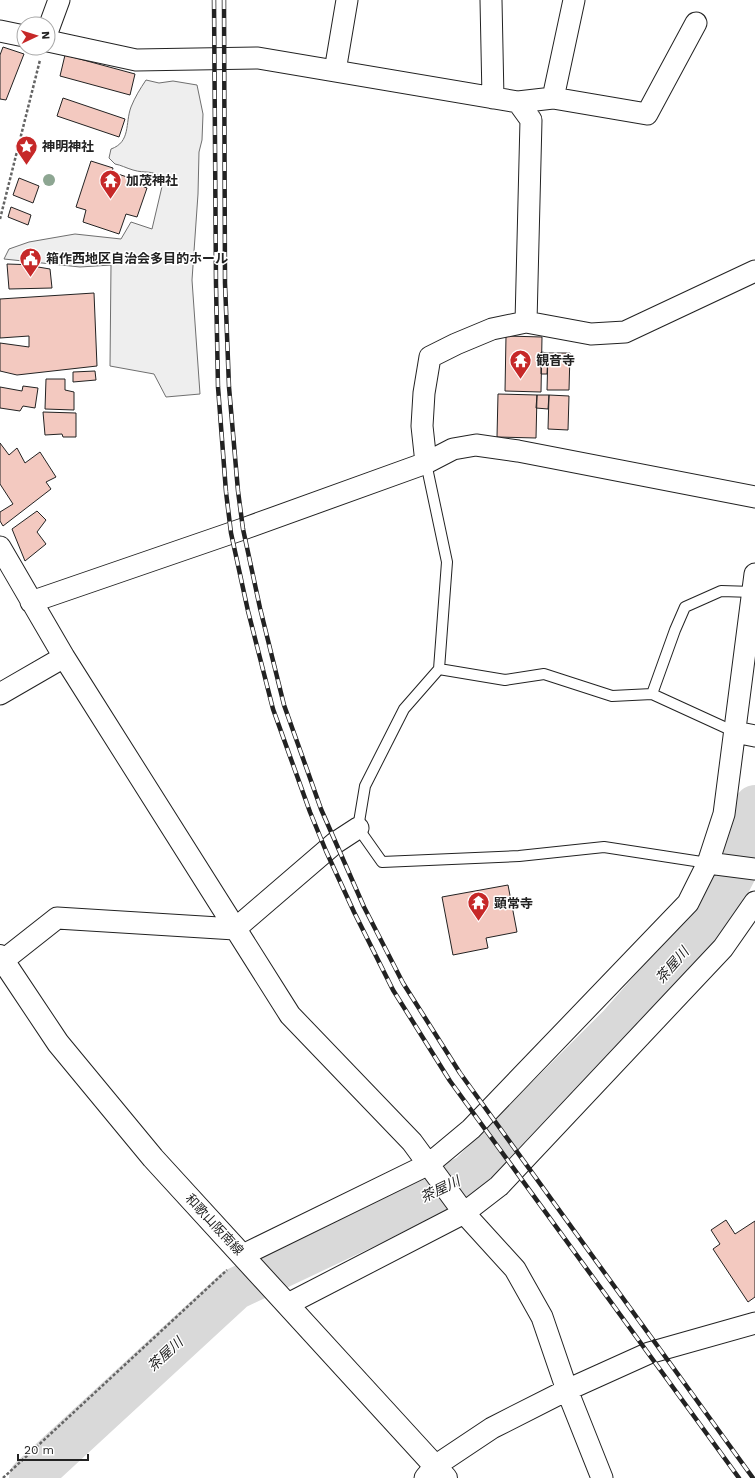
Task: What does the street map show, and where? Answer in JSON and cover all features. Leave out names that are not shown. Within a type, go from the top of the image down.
[{"type":"main road","name":"和歌山阪南線","points":[[1,960],[58,1043],[154,1158],[288,1304],[435,1474]]},
{"type":"street","points":[[53,16],[59,0]]},
{"type":"street","points":[[335,70],[346,0]]},
{"type":"street","points":[[491,0],[493,98]]},
{"type":"street","points":[[554,98],[574,0]]},
{"type":"street","points":[[56,50],[136,60],[258,58],[518,102],[554,98],[648,114],[696,23]]},
{"type":"street","points":[[0,30],[16,34]]},
{"type":"street","points":[[518,102],[531,120],[526,322]]},
{"type":"street","points":[[426,463],[422,426],[424,393],[430,357],[492,329],[526,322],[591,334],[625,332],[755,271]]},
{"type":"street","points":[[31,602],[243,529],[426,463],[453,449],[476,445],[518,451],[755,497]]},
{"type":"street","points":[[0,547],[64,657],[290,1015],[412,1142],[464,1213],[515,1269],[542,1317],[567,1390],[602,1478]]},
{"type":"street","points":[[243,1255],[431,1166],[471,1129],[688,903],[713,863],[745,734],[754,583]]},
{"type":"street","points":[[0,694],[64,657]]},
{"type":"street","points":[[1,960],[57,918],[235,929],[335,843],[358,828]]},
{"type":"street","points":[[713,863],[755,869]]},
{"type":"street","points":[[288,1304],[464,1213],[499,1186],[718,954],[755,902]]},
{"type":"street","points":[[435,1474],[492,1428],[567,1390],[649,1354],[755,1323]]},
{"type":"lane","points":[[426,463],[447,562],[439,669],[404,709],[365,786],[358,828],[382,862],[519,856],[604,847],[713,863]]},
{"type":"lane","points":[[652,694],[685,607],[721,590],[754,583]]},
{"type":"lane","points":[[439,669],[505,680],[544,674],[612,696],[652,694],[745,734]]},
{"type":"path","points":[[0,219],[42,56]]},
{"type":"path","points":[[3,1478],[243,1255]]},
{"type":"shaded area","points":[[146,80],[159,83],[173,81],[197,85],[203,114],[202,140],[199,152],[198,194],[192,280],[200,394],[166,397],[154,374],[110,366],[111,265],[80,267],[4,259],[9,249],[29,242],[75,234],[121,239],[131,222],[152,229],[164,178],[159,175],[137,171],[115,164],[109,158],[111,149],[122,142],[125,137],[131,107]]},
{"type":"building","points":[[3,47],[16,51],[16,56],[23,56],[6,100],[0,99],[0,55]]},
{"type":"building","points":[[65,55],[135,74],[130,95],[60,76]]},
{"type":"building","points":[[63,98],[125,119],[119,137],[57,116]]},
{"type":"building","points":[[91,161],[113,168],[112,172],[130,178],[130,182],[147,188],[137,217],[126,214],[119,234],[83,222],[86,210],[76,207]]},
{"type":"building","points":[[19,178],[39,186],[33,203],[13,195]]},
{"type":"building","points":[[11,207],[31,215],[28,225],[8,217]]},
{"type":"building","name":"箱作西地区自治会多目的ホール","points":[[7,264],[37,265],[38,267],[50,269],[52,288],[9,289]]},
{"type":"building","points":[[94,293],[97,366],[17,375],[0,371],[0,343],[29,347],[29,336],[0,338],[0,299]]},
{"type":"building","points":[[506,336],[542,337],[541,392],[505,391]]},
{"type":"building","points":[[541,352],[548,353],[547,374],[541,374]]},
{"type":"building","points":[[548,353],[570,353],[569,390],[547,390]]},
{"type":"building","points":[[95,371],[96,380],[73,382],[73,372]]},
{"type":"building","points":[[46,379],[65,379],[65,390],[74,392],[74,410],[45,409]]},
{"type":"building","points":[[23,386],[38,388],[35,408],[23,406],[20,411],[0,408],[0,387],[22,391]]},
{"type":"building","points":[[498,394],[537,395],[536,438],[497,437]]},
{"type":"building","points":[[537,395],[549,395],[548,409],[536,408]]},
{"type":"building","points":[[549,395],[569,396],[568,430],[548,429]]},
{"type":"building","points":[[43,412],[76,413],[76,437],[63,437],[62,434],[45,435]]},
{"type":"building","points":[[0,443],[9,455],[17,448],[25,463],[40,452],[56,477],[46,482],[51,489],[3,526],[0,521],[0,512],[13,504],[0,484]]},
{"type":"building","points":[[37,511],[46,520],[37,532],[46,544],[25,561],[12,529]]},
{"type":"building","points":[[508,885],[517,932],[486,938],[488,948],[453,955],[442,897]]},
{"type":"building","points":[[726,1220],[735,1234],[755,1221],[755,1297],[748,1302],[713,1249],[720,1244],[711,1230]]},
{"type":"waterway","name":"茶屋川","points":[[30,1478],[235,1289],[368,1226],[469,1175],[619,1025],[710,921],[741,861],[755,806]]},
{"type":"railway","points":[[214,0],[218,387],[226,492],[231,533],[248,611],[273,709],[310,812],[326,851],[354,912],[393,990],[450,1081],[739,1478]]},
{"type":"railway","points":[[224,0],[225,283],[229,387],[238,491],[243,529],[260,608],[284,705],[321,809],[364,907],[403,983],[460,1073],[753,1478]]},
{"type":"place","name":"神明神社","points":[[27,166]]},
{"type":"place","name":"加茂神社","points":[[111,200]]},
{"type":"place","name":"箱作西地区自治会多目的ホール","points":[[30,278]]},
{"type":"place","name":"観音寺","points":[[520,380]]},
{"type":"place","name":"顕常寺","points":[[479,922]]}]
